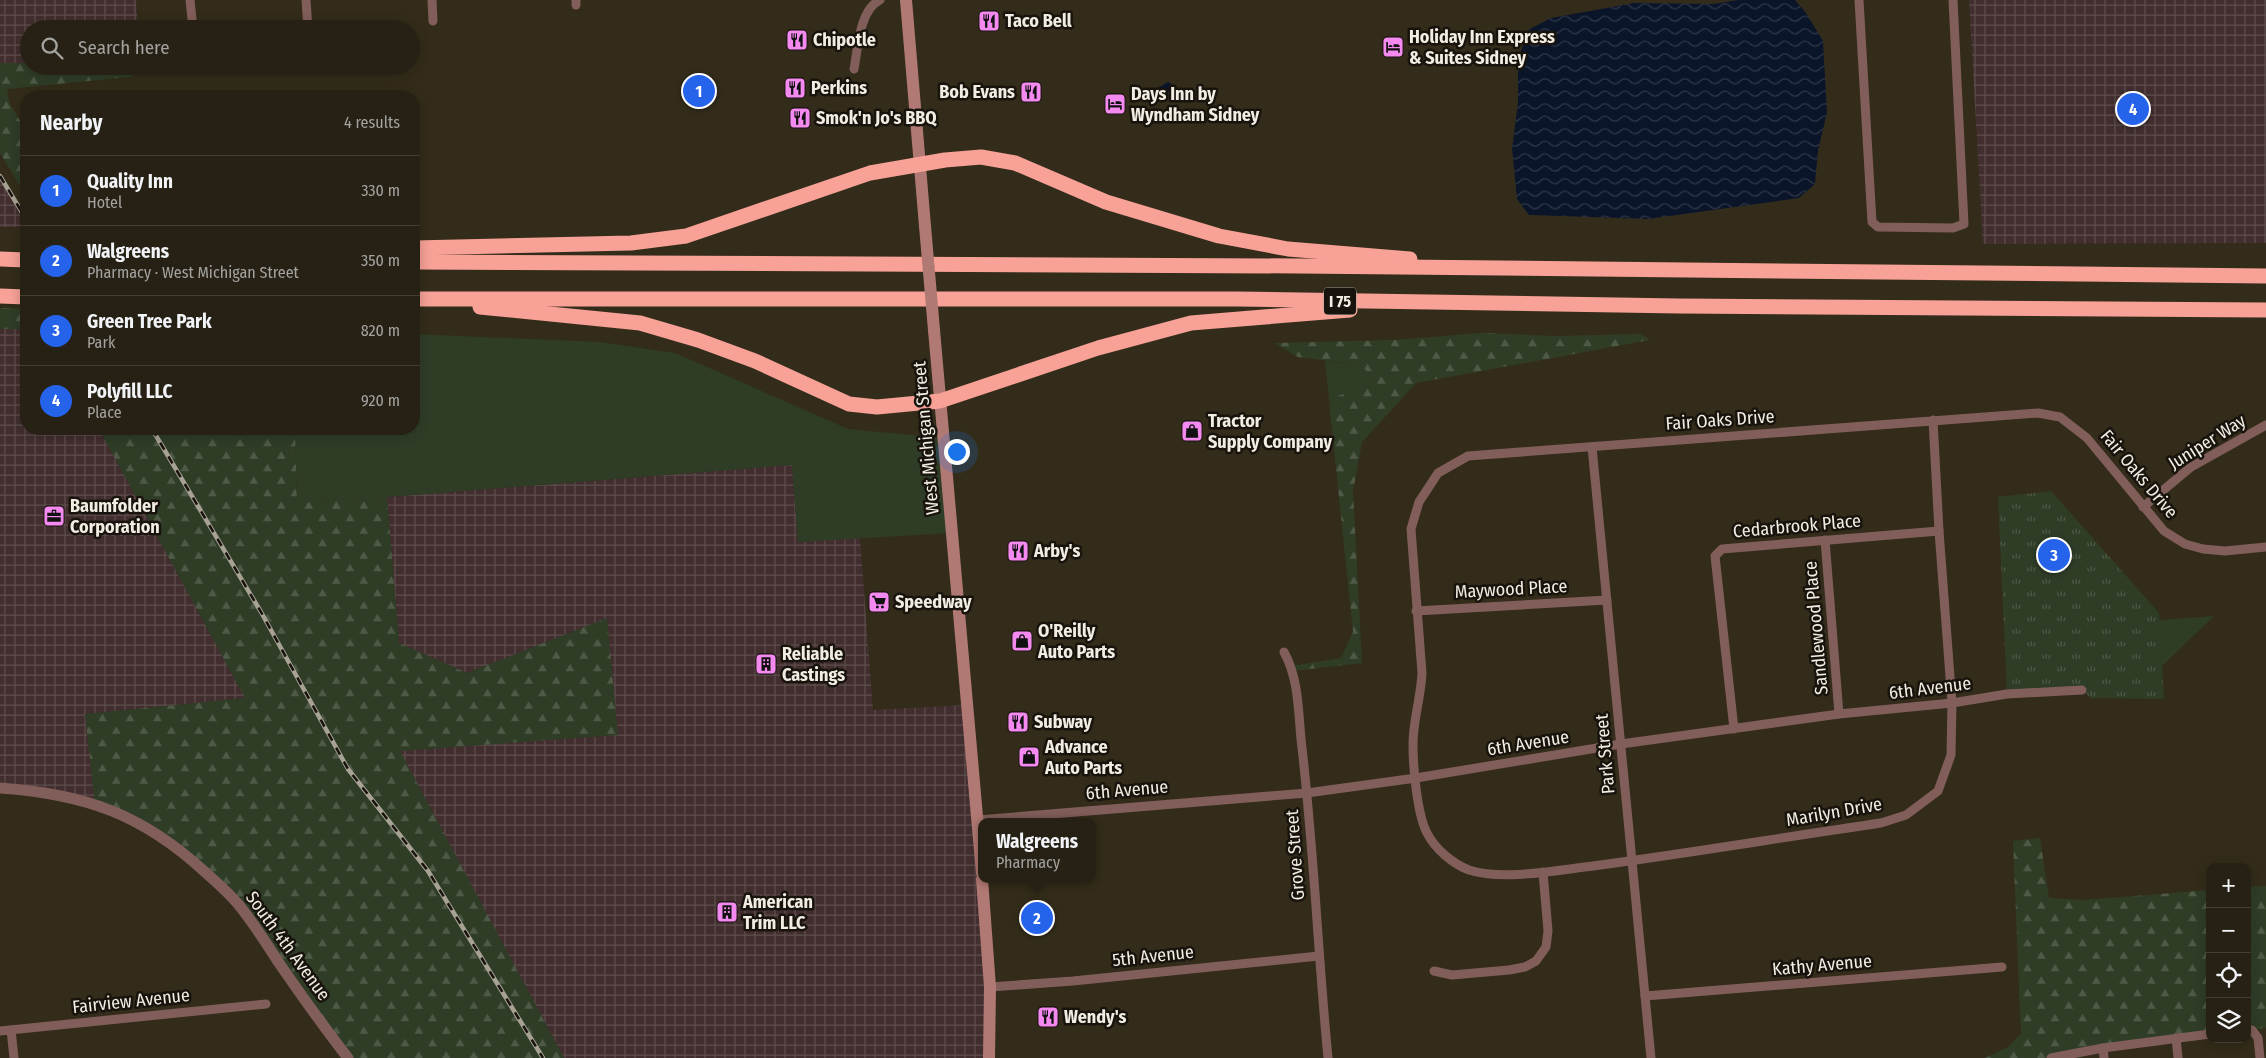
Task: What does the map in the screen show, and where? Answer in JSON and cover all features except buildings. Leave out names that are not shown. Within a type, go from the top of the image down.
[{"type":"highway","points":[[420,248],[631,243],[686,236],[870,174],[945,160],[981,157],[1015,163],[1106,202],[1219,236],[1288,249],[1379,255],[1486,268]]},
{"type":"highway","points":[[0,260],[20,260]]},
{"type":"highway","name":"I 75","points":[[420,262],[1486,268],[2266,276]]},
{"type":"highway","points":[[0,296],[20,297]]},
{"type":"highway","name":"I 75","points":[[420,300],[1238,299],[1679,306],[2266,310]]},
{"type":"highway","points":[[420,301],[640,323],[698,340],[756,361],[849,404],[877,407],[940,401],[1098,348],[1191,323],[1440,302]]},
{"type":"main road","name":"West Michigan Street","points":[[906,0],[978,820]]},
{"type":"main road","points":[[982,883],[990,986],[989,1058]]},
{"type":"street","points":[[190,0],[192,20]]},
{"type":"street","points":[[306,0],[307,20]]},
{"type":"street","points":[[432,0],[433,21]]},
{"type":"street","points":[[854,69],[866,16],[876,2],[880,0]]},
{"type":"street","points":[[1859,0],[1872,222],[1878,227],[1953,228],[1964,224],[1953,0]]},
{"type":"street","name":"Fair Oaks Drive","points":[[1416,778],[1413,743],[1422,693],[1422,673],[1416,611],[1412,529],[1419,502],[1438,473],[1468,456],[2038,412],[2060,417],[2087,438],[2164,532],[2185,544],[2203,550],[2224,551],[2266,547]]},
{"type":"street","name":"Marilyn Drive","points":[[1416,778],[1420,810],[1427,834],[1452,862],[1469,870],[1491,874],[1543,872],[1632,861],[1881,823],[1906,815],[1938,791],[1950,755],[1952,703],[1933,420]]},
{"type":"street","name":"Juniper Way","points":[[2143,506],[2191,467],[2266,425]]},
{"type":"street","name":"Park Street","points":[[1592,447],[1651,1058]]},
{"type":"street","name":"Cedarbrook Place","points":[[1734,729],[1715,556],[1722,548],[1939,531]]},
{"type":"street","name":"Sandlewood Place","points":[[1825,540],[1839,714]]},
{"type":"street","name":"Maywood Place","points":[[1416,611],[1607,600]]},
{"type":"street","name":"Grove Street","points":[[1284,652],[1292,666],[1296,684],[1307,793],[1318,956],[1328,1058]]},
{"type":"street","name":"6th Avenue","points":[[1002,818],[1307,793],[1416,778],[1621,744],[1839,714],[1952,703],[2007,694],[2082,690]]},
{"type":"street","name":"South 4th Avenue","points":[[0,788],[41,792],[107,808],[149,829],[183,852],[238,904],[348,1058]]},
{"type":"street","points":[[1434,970],[1452,975],[1509,970],[1525,968],[1536,961],[1546,947],[1548,931],[1543,872]]},
{"type":"street","name":"5th Avenue","points":[[990,986],[1073,981],[1318,956]]},
{"type":"street","name":"Kathy Avenue","points":[[1645,996],[2002,967]]},
{"type":"street","name":"Fairview Avenue","points":[[0,1031],[266,1004]]},
{"type":"street","points":[[11,1030],[14,1058]]},
{"type":"street","points":[[2251,1030],[2258,1038],[2260,1058]]},
{"type":"street","points":[[2051,1058],[2103,1048],[2206,1034]]},
{"type":"street","points":[[2176,1038],[2178,1058]]},
{"type":"street","points":[[2103,1048],[2104,1058]]},
{"type":"shaded area","points":[[0,0],[136,0],[137,20],[20,20],[20,63],[0,63]]},
{"type":"shaded area","points":[[1969,0],[2266,0],[2266,243],[1983,244]]},
{"type":"shaded area","points":[[0,173],[20,208],[20,227],[0,227]]},
{"type":"shaded area","points":[[0,329],[20,329],[20,435],[102,435],[245,698],[85,714],[95,804],[0,788]]},
{"type":"shaded area","points":[[792,465],[798,542],[860,538],[873,710],[967,705],[989,1058],[564,1058],[399,751],[617,735],[607,619],[467,673],[399,643],[387,497]]},
{"type":"green space","points":[[0,63],[20,63],[20,75],[132,75],[130,77],[7,89],[9,102],[20,121],[20,186],[0,153]]},
{"type":"green space","points":[[0,308],[20,309],[20,329],[0,329]]},
{"type":"green space","points":[[1481,333],[1557,336],[1641,334],[1650,340],[1416,383],[1362,442],[1353,491],[1362,663],[1293,671],[1292,666],[1341,658],[1353,632],[1330,410],[1338,396],[1371,383],[1370,374],[1360,365],[1298,357],[1274,343],[1394,340]]},
{"type":"green space","points":[[420,334],[599,342],[675,353],[848,429],[943,438],[952,533],[798,542],[792,465],[387,497],[297,502],[295,435],[420,435]]},
{"type":"green space","points":[[1325,361],[1360,365],[1370,374],[1371,383],[1339,396],[1330,410]]},
{"type":"green space","points":[[102,435],[295,435],[297,502],[387,497],[399,643],[467,673],[607,618],[618,735],[400,751],[564,1058],[348,1058],[238,903],[183,852],[95,804],[85,714],[245,698]]},
{"type":"green space","points":[[2051,491],[2159,613],[2164,699],[2091,698],[2081,690],[2007,694],[1998,497]]},
{"type":"green space","points":[[2214,616],[2162,666],[2159,620]]},
{"type":"green space","points":[[2040,838],[2049,898],[2084,900],[2206,890],[2206,1035],[2051,1058],[1985,1058],[2008,1047],[2021,1034],[2013,841]]},
{"type":"green space","points":[[2266,886],[2266,1028],[2251,1030],[2251,908],[2251,887]]},
{"type":"water","points":[[1738,0],[1795,0],[1806,13],[1823,41],[1827,112],[1818,151],[1815,184],[1799,198],[1648,219],[1529,215],[1517,199],[1512,149],[1518,102],[1518,60],[1528,30],[1551,18],[1634,3],[1713,4]]},
{"type":"water","points":[[1168,82],[1172,84],[1170,91],[1167,95],[1160,98],[1156,93],[1156,89]]},
{"type":"railway","points":[[0,176],[20,209]]},
{"type":"railway","points":[[156,435],[261,612],[348,769],[428,871],[543,1058]]},
{"type":"place","name":"Taco Bell","points":[[989,21]]},
{"type":"place","name":"Chipotle","points":[[797,40]]},
{"type":"place","name":"Holiday Inn Express & Suites Sidney","points":[[1393,47]]},
{"type":"place","name":"Perkins","points":[[795,88]]},
{"type":"place","name":"Quality Inn","points":[[699,91]]},
{"type":"place","name":"Bob Evans","points":[[1031,92]]},
{"type":"place","name":"Days Inn by Wyndham Sidney","points":[[1115,104]]},
{"type":"place","name":"Polyfill LLC","points":[[2133,109]]},
{"type":"place","name":"Smok'n Jo's BBQ","points":[[800,118]]},
{"type":"place","name":"Tractor Supply Company","points":[[1192,431]]},
{"type":"place","name":"Baumfolder Corporation","points":[[54,516]]},
{"type":"place","name":"Arby's","points":[[1018,551]]},
{"type":"place","name":"Green Tree Park","points":[[2054,555]]},
{"type":"place","name":"Speedway","points":[[879,602]]},
{"type":"place","name":"O'Reilly Auto Parts","points":[[1022,641]]},
{"type":"place","name":"Reliable Castings","points":[[766,664]]},
{"type":"place","name":"Subway","points":[[1018,722]]},
{"type":"place","name":"Advance Auto Parts","points":[[1029,757]]},
{"type":"place","name":"American Trim LLC","points":[[727,912]]},
{"type":"place","name":"Walgreens","points":[[1037,918]]},
{"type":"place","name":"Wendy's","points":[[1048,1017]]}]
